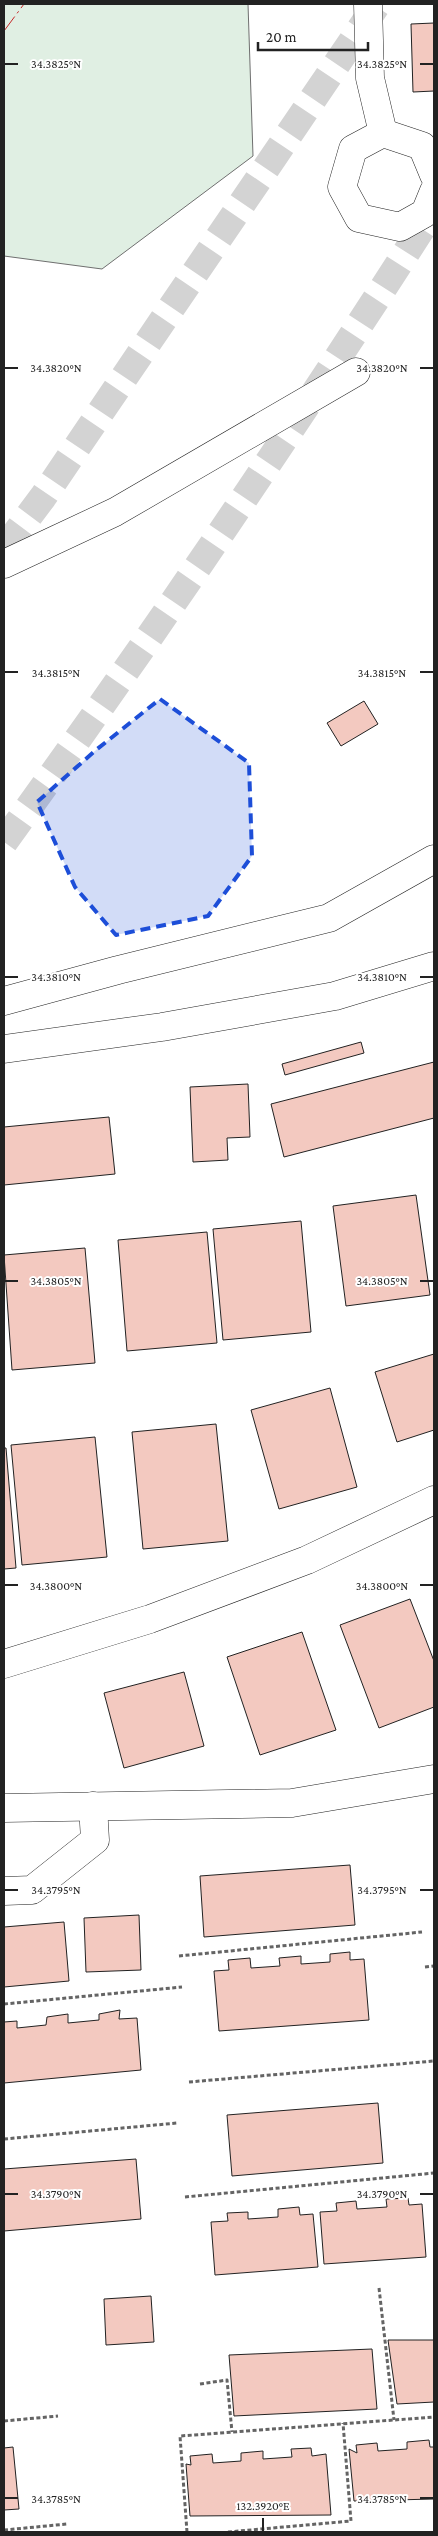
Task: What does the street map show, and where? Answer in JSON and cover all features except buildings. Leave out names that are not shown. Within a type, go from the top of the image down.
[{"type":"street","points":[[368,4],[370,78],[383,133]]},
{"type":"street","points":[[434,175],[422,146],[383,133],[353,149],[342,187],[359,218],[400,227],[425,213],[434,191]]},
{"type":"street","points":[[4,564],[115,512],[356,372]]},
{"type":"street","points":[[4,1001],[118,970],[329,918],[434,859]]},
{"type":"street","points":[[4,1049],[162,1027],[335,996],[434,966]]},
{"type":"street","points":[[4,1664],[150,1619],[307,1560],[434,1500]]},
{"type":"street","points":[[4,1808],[292,1803],[434,1779]]},
{"type":"street","points":[[4,1891],[32,1890],[95,1840],[93,1806]]},
{"type":"path","points":[[179,1956],[422,1932]]},
{"type":"path","points":[[426,1967],[434,1966]]},
{"type":"path","points":[[4,2004],[182,1987]]},
{"type":"path","points":[[189,2082],[434,2061]]},
{"type":"path","points":[[4,2139],[177,2123]]},
{"type":"path","points":[[185,2197],[434,2172]]},
{"type":"path","points":[[378,2288],[394,2420]]},
{"type":"path","points":[[200,2384],[227,2380],[232,2432]]},
{"type":"path","points":[[4,2421],[58,2416]]},
{"type":"path","points":[[186,2532],[180,2436],[434,2417]]},
{"type":"path","points":[[228,2532],[351,2521],[343,2423]]},
{"type":"path","points":[[4,2530],[67,2524]]},
{"type":"highlighted area","points":[[160,699],[249,763],[252,856],[208,916],[116,935],[75,887],[37,802],[96,750]]},
{"type":"green space","points":[[4,4],[248,4],[253,156],[102,269],[4,256]]},
{"type":"tunnel","points":[[4,549],[43,497],[376,6]]},
{"type":"tunnel","points":[[4,842],[224,529],[434,209]]},
{"type":"power","points":[[4,31],[24,4]]}]
